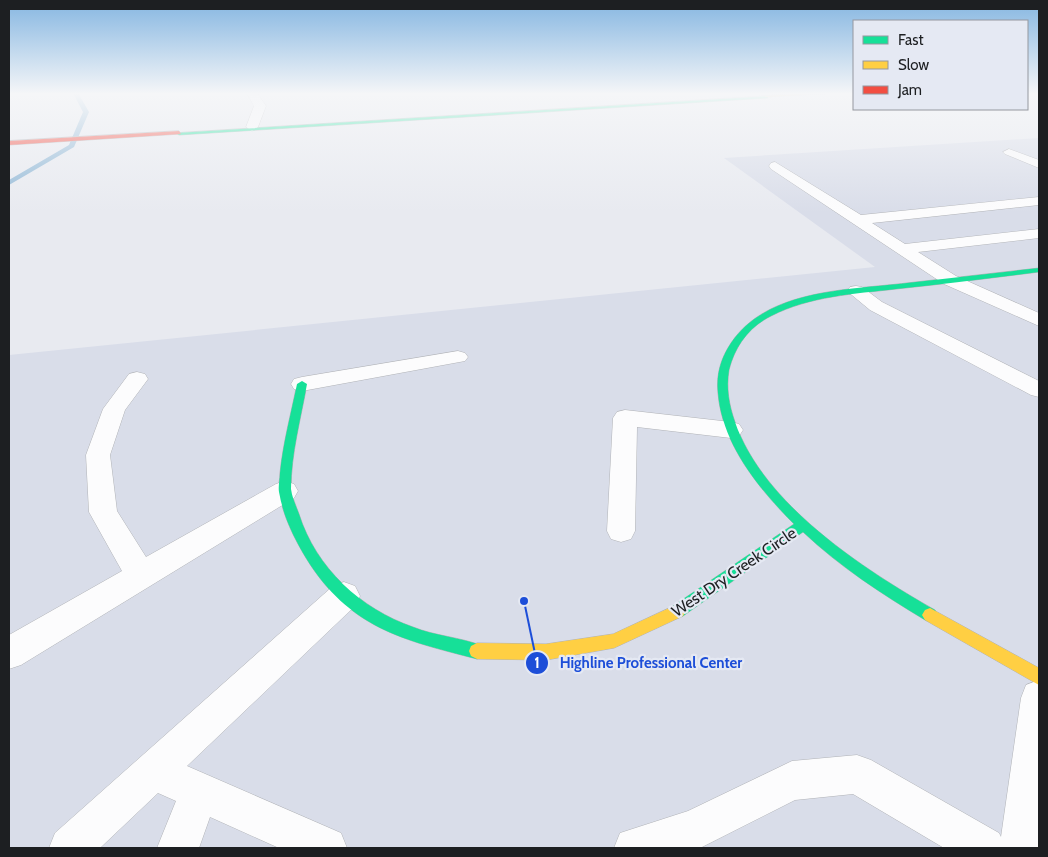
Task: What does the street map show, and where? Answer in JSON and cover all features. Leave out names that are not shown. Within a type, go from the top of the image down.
[{"type":"street","points":[[9,144],[168,133]]},
{"type":"street","name":"West Dry Creek Circle","points":[[1039,270],[817,296],[795,302],[754,322],[735,339],[724,362],[721,395],[731,430],[766,488],[803,525],[837,553],[887,588],[1039,677]]},
{"type":"street","name":"West Dry Creek Circle","points":[[302,384],[288,453],[285,491],[298,533],[320,568],[344,596],[376,619],[413,635],[474,651],[546,652],[614,641],[674,614],[803,525]]},
{"type":"lane","points":[[1009,152],[1039,164]]},
{"type":"lane","points":[[775,166],[950,280],[1039,320]]},
{"type":"lane","points":[[858,220],[1039,201]]},
{"type":"lane","points":[[1006,205],[1031,216]]},
{"type":"lane","points":[[902,249],[1039,233]]},
{"type":"lane","points":[[856,291],[876,306],[1039,390]]},
{"type":"lane","points":[[302,384],[458,357]]},
{"type":"lane","points":[[137,379],[114,409],[98,455],[103,512],[141,576]]},
{"type":"lane","points":[[620,531],[626,418],[731,430]]},
{"type":"lane","points":[[9,653],[285,491]]},
{"type":"lane","points":[[70,848],[344,596]]},
{"type":"lane","points":[[1020,848],[1039,698]]},
{"type":"lane","points":[[154,771],[326,848]]},
{"type":"lane","points":[[635,848],[694,830],[792,781],[857,774],[984,848]]},
{"type":"lane","points":[[178,848],[199,792]]},
{"type":"shaded area","points":[[1039,138],[1039,848],[9,848],[9,355],[875,267],[724,158]]},
{"type":"waterway","points":[[9,183],[72,146],[77,133]]},
{"type":"traffic: fast","points":[[930,615],[878,583],[828,547],[780,502],[763,481],[746,457],[733,432],[724,406],[722,380],[728,355],[743,332],[759,319],[797,302],[817,296],[1039,270]]},
{"type":"traffic: fast","points":[[302,384],[288,453],[285,491],[298,533],[320,568],[344,596],[376,619],[413,635],[477,651]]},
{"type":"traffic: fast","points":[[678,611],[803,525]]},
{"type":"traffic: slow","points":[[477,651],[546,652],[614,641],[678,611]]},
{"type":"traffic: slow","points":[[930,615],[1039,677]]},
{"type":"traffic: jam","points":[[9,143],[179,133]]},
{"type":"place","name":"Highline Professional Center","points":[[524,601]]}]
